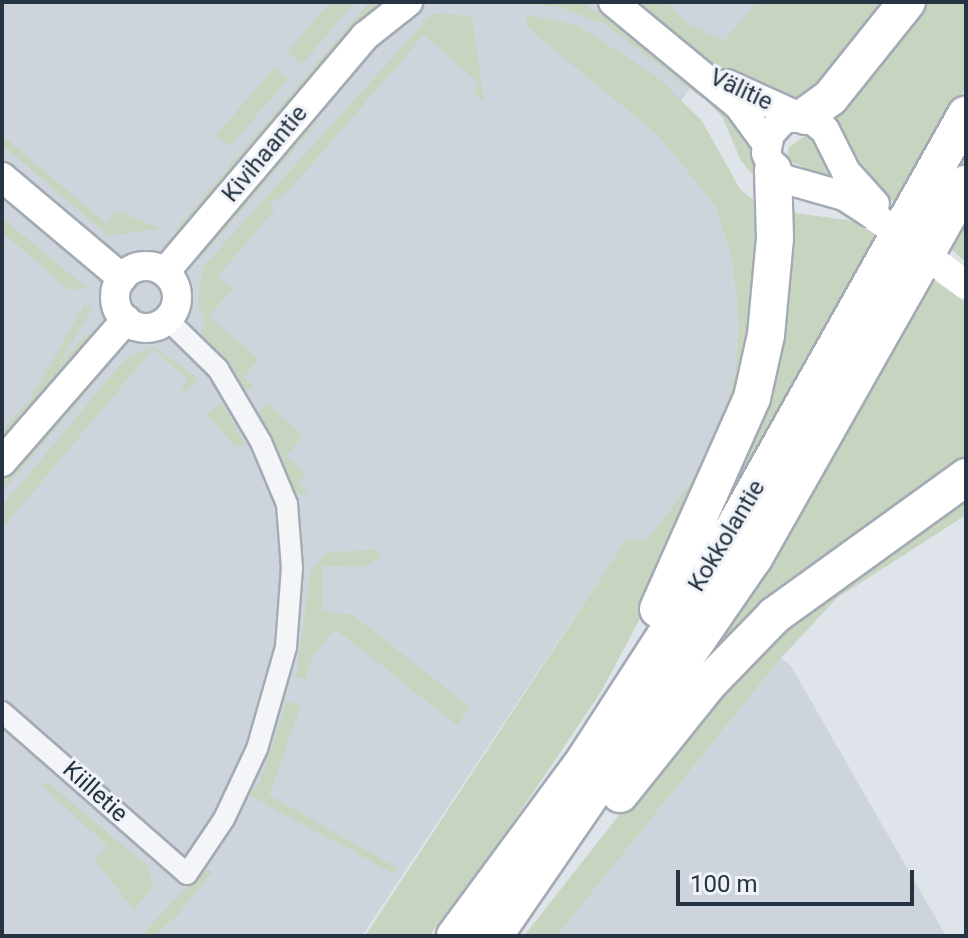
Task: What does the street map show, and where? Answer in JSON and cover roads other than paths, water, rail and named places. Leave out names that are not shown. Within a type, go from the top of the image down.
[{"type":"highway","points":[[800,115],[830,98],[867,45],[907,2]]},
{"type":"highway","name":"Kokkolantie","points":[[455,936],[586,758],[726,542],[966,115]]},
{"type":"highway","points":[[586,758],[696,532],[752,398],[766,335],[772,266],[769,157]]},
{"type":"highway","name":"Kokkolantie","points":[[494,936],[552,856],[754,558],[966,184]]},
{"type":"highway","points":[[552,856],[581,841],[708,684],[775,615],[966,477]]},
{"type":"main road","name":"Kivihaantie","points":[[165,272],[365,36],[386,2]]},
{"type":"main road","name":"Kivihaantie","points":[[365,36],[408,2]]},
{"type":"main road","name":"Välitie","points":[[599,2],[619,8],[739,106],[769,157]]},
{"type":"main road","name":"Välitie","points":[[687,64],[800,115]]},
{"type":"main road","points":[[966,271],[872,208],[844,196],[784,179],[769,157],[778,123],[800,115],[825,130],[846,172],[872,208],[966,285]]},
{"type":"main road","points":[[2,177],[122,278]]},
{"type":"main road","points":[[137,267],[165,272],[177,290],[167,319],[151,327],[126,320],[117,304],[122,278],[137,267]]},
{"type":"main road","points":[[2,462],[126,320]]},
{"type":"street","name":"Kiilletie","points":[[2,712],[187,874],[224,819],[257,749],[286,647],[292,568],[287,504],[261,442],[218,369],[167,319]]}]
